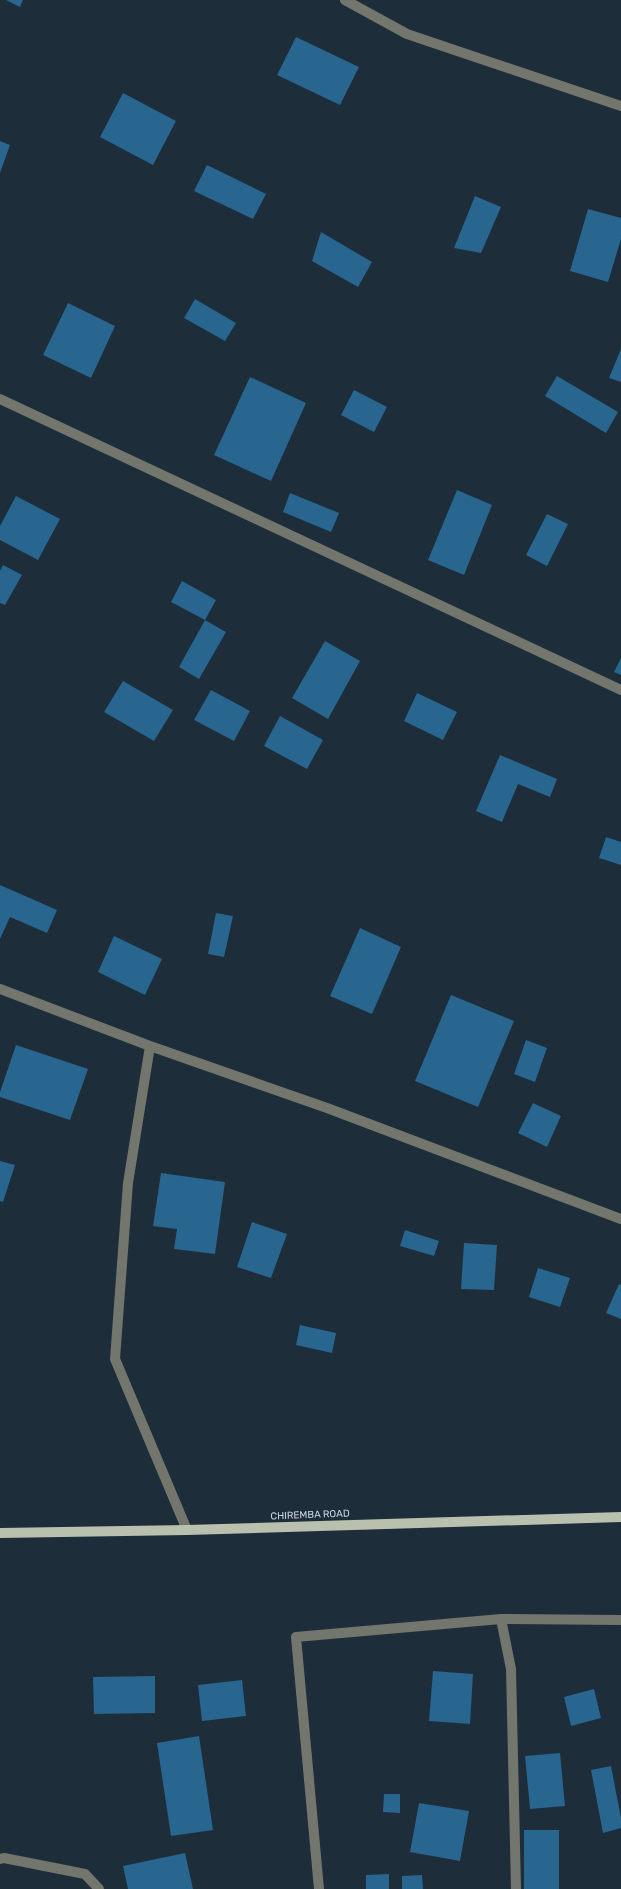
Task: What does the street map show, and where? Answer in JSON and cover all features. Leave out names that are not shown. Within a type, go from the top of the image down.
[{"type":"main road","name":"CHIREMBA ROAD","points":[[0,1533],[187,1530],[621,1517]]},
{"type":"street","points":[[345,0],[407,34],[621,106]]},
{"type":"street","points":[[0,399],[621,690]]},
{"type":"street","points":[[0,989],[150,1046],[334,1111],[621,1219]]},
{"type":"street","points":[[150,1046],[128,1183],[115,1359],[187,1530]]},
{"type":"street","points":[[319,1889],[296,1637],[501,1619],[621,1620]]},
{"type":"street","points":[[501,1619],[512,1668],[516,1889]]},
{"type":"street","points":[[0,1859],[4,1858],[85,1874],[99,1889]]},
{"type":"building","points":[[6,0],[23,0],[20,7]]},
{"type":"building","points":[[296,37],[359,67],[340,105],[277,75]]},
{"type":"building","points":[[123,93],[176,121],[153,165],[100,137]]},
{"type":"building","points":[[0,141],[10,145],[0,173]]},
{"type":"building","points":[[207,165],[266,194],[253,219],[194,191]]},
{"type":"building","points":[[475,196],[501,207],[481,253],[454,248]]},
{"type":"building","points":[[588,209],[621,218],[621,239],[608,282],[570,271]]},
{"type":"building","points":[[321,232],[372,262],[358,287],[312,261]]},
{"type":"building","points":[[195,299],[236,323],[225,341],[184,318]]},
{"type":"building","points":[[68,303],[115,326],[91,378],[43,355]]},
{"type":"building","points":[[621,349],[621,382],[609,378]]},
{"type":"building","points":[[557,376],[618,412],[606,433],[545,396]]},
{"type":"building","points":[[250,377],[306,403],[271,481],[214,455]]},
{"type":"building","points":[[354,390],[387,407],[374,432],[341,415]]},
{"type":"building","points":[[457,490],[492,505],[464,575],[428,560]]},
{"type":"building","points":[[290,493],[339,513],[331,532],[283,512]]},
{"type":"building","points":[[16,496],[60,519],[38,560],[0,540],[0,526]]},
{"type":"building","points":[[547,514],[568,524],[547,566],[526,555]]},
{"type":"building","points":[[3,565],[22,575],[5,605],[0,603],[0,571]]},
{"type":"building","points":[[182,581],[216,600],[205,620],[171,602]]},
{"type":"building","points":[[205,620],[226,632],[199,679],[179,667]]},
{"type":"building","points":[[325,641],[360,661],[328,719],[292,698]]},
{"type":"building","points":[[621,658],[621,675],[614,672]]},
{"type":"building","points":[[123,681],[173,710],[154,741],[104,712]]},
{"type":"building","points":[[211,690],[250,711],[234,741],[194,720]]},
{"type":"building","points":[[417,693],[457,712],[443,740],[404,721]]},
{"type":"building","points":[[280,716],[323,740],[307,769],[264,746]]},
{"type":"building","points":[[500,755],[557,779],[550,797],[518,784],[502,822],[476,811]]},
{"type":"building","points":[[606,837],[621,842],[621,865],[599,858]]},
{"type":"building","points":[[0,885],[57,910],[47,933],[10,917],[0,939]]},
{"type":"building","points":[[216,913],[233,916],[224,957],[208,954]]},
{"type":"building","points":[[360,928],[401,947],[372,1014],[330,996]]},
{"type":"building","points":[[114,936],[162,959],[145,995],[98,972]]},
{"type":"building","points":[[451,995],[514,1021],[478,1107],[415,1081]]},
{"type":"building","points":[[526,1040],[547,1048],[535,1082],[514,1074]]},
{"type":"building","points":[[16,1045],[88,1069],[70,1120],[0,1097],[0,1092]]},
{"type":"building","points":[[533,1103],[561,1116],[547,1147],[518,1133]]},
{"type":"building","points":[[0,1161],[15,1165],[3,1202],[0,1201]]},
{"type":"building","points":[[161,1173],[225,1182],[215,1254],[174,1249],[177,1229],[153,1226]]},
{"type":"building","points":[[252,1222],[287,1234],[271,1278],[237,1267]]},
{"type":"building","points":[[405,1230],[439,1241],[434,1256],[400,1246]]},
{"type":"building","points":[[464,1243],[497,1245],[494,1290],[461,1289]]},
{"type":"building","points":[[538,1268],[570,1278],[560,1307],[529,1297]]},
{"type":"building","points":[[619,1284],[621,1285],[621,1319],[606,1313]]},
{"type":"building","points":[[300,1325],[336,1333],[332,1353],[296,1345]]},
{"type":"building","points":[[433,1671],[473,1674],[470,1724],[429,1721]]},
{"type":"building","points":[[155,1676],[155,1713],[94,1714],[93,1677]]},
{"type":"building","points":[[242,1680],[246,1716],[202,1721],[198,1685]]},
{"type":"building","points":[[594,1689],[601,1718],[571,1726],[564,1697]]},
{"type":"building","points":[[199,1736],[213,1830],[171,1836],[157,1743]]},
{"type":"building","points":[[560,1753],[565,1806],[530,1809],[525,1756]]},
{"type":"building","points":[[611,1766],[621,1818],[621,1828],[603,1833],[591,1770]]},
{"type":"building","points":[[384,1794],[400,1794],[400,1813],[383,1812]]},
{"type":"building","points":[[419,1803],[469,1811],[460,1861],[410,1852]]},
{"type":"building","points":[[524,1830],[559,1830],[559,1889],[524,1889]]},
{"type":"building","points":[[185,1853],[193,1889],[128,1889],[123,1866]]},
{"type":"building","points":[[389,1874],[389,1889],[366,1889],[366,1875]]},
{"type":"building","points":[[422,1875],[423,1889],[402,1889],[402,1876]]}]
